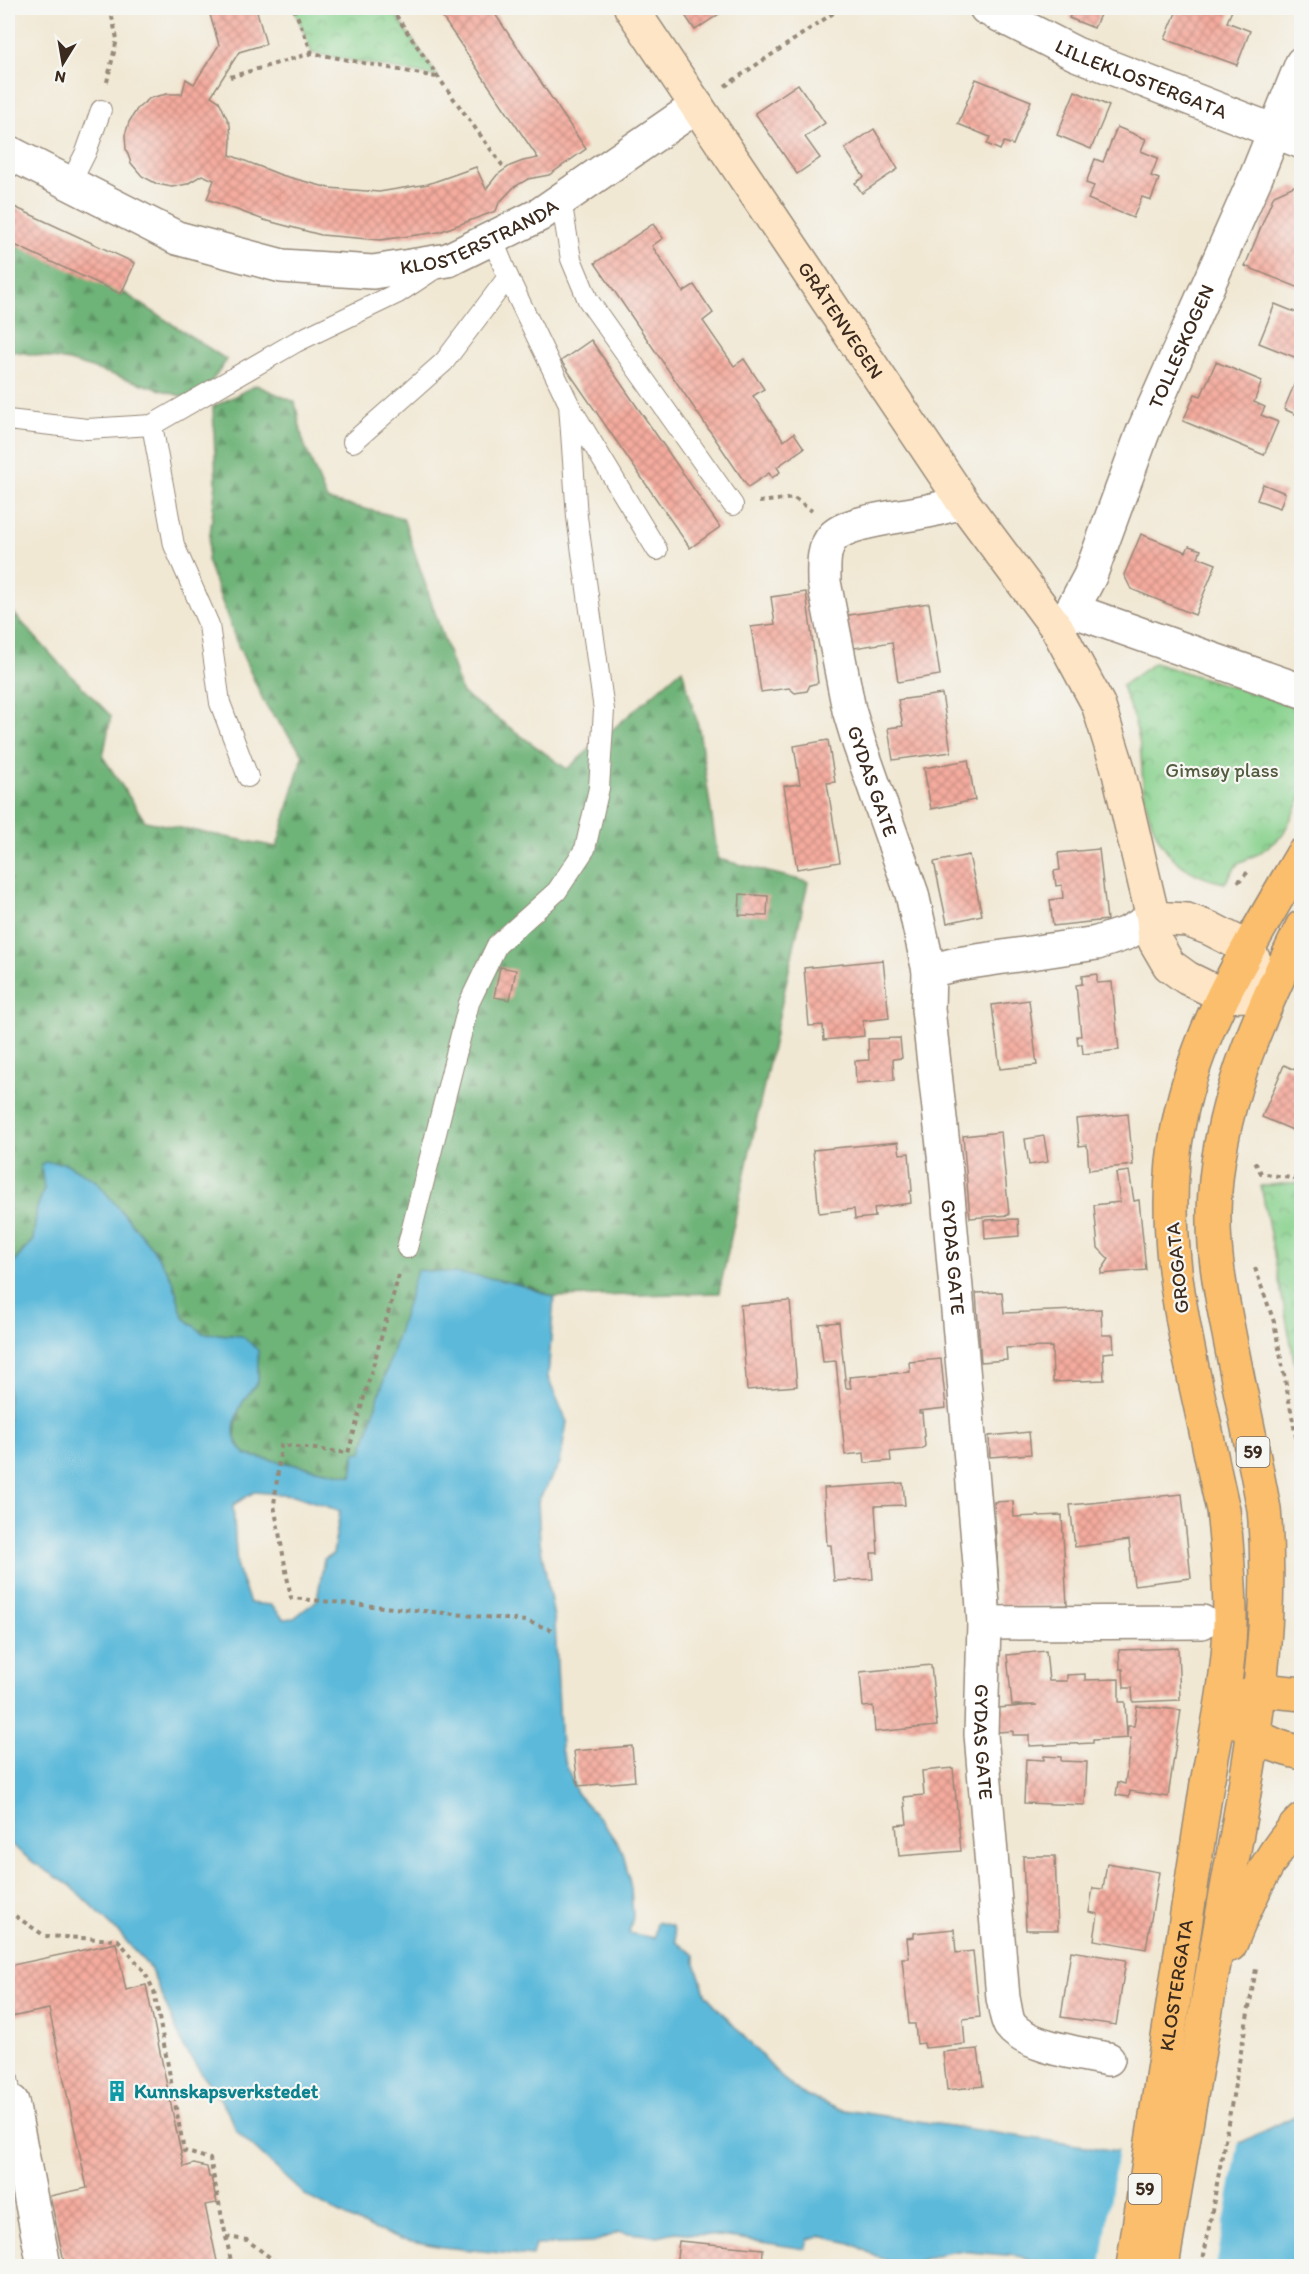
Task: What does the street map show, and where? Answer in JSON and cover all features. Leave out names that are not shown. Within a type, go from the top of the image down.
[{"type":"main road","name":"GROGATA","points":[[1221,1704],[1230,1623],[1227,1542],[1223,1510],[1180,1312],[1173,1256],[1172,1191],[1179,1122],[1201,1048],[1248,948],[1302,855]]},
{"type":"main road","name":"GROGATA","points":[[1254,1736],[1261,1690],[1268,1589],[1264,1509],[1222,1298],[1215,1250],[1216,1171],[1230,1099],[1270,994],[1302,927]]},
{"type":"main road","points":[[1302,1694],[1261,1690],[1221,1704],[1254,1736],[1281,1748],[1302,1753]]},
{"type":"main road","name":"KLOSTERGATA","points":[[1162,2266],[1172,2115],[1200,1828],[1221,1704]]},
{"type":"main road","name":"KLOSTERGATA","points":[[1133,2266],[1172,2115],[1207,2002],[1254,1736]]},
{"type":"main road","points":[[1207,2002],[1260,1880],[1273,1856],[1302,1821]]},
{"type":"street","name":"GRÅTENVEGEN","points":[[631,8],[963,502],[1064,619]]},
{"type":"street","name":"LILLEKLOSTERGATA","points":[[986,8],[1076,54],[1288,137]]},
{"type":"street","name":"TOLLESKOGEN","points":[[1064,619],[1090,576],[1143,432],[1256,177],[1288,137],[1302,63]]},
{"type":"street","name":"KLOSTERSTRANDA","points":[[10,153],[177,238],[282,266],[373,272],[448,260],[539,215],[697,106]]},
{"type":"street","points":[[839,532],[862,524],[963,502]]},
{"type":"street","name":"GYDAS GATE","points":[[839,532],[826,548],[824,563],[824,582],[838,659],[859,743],[912,894],[929,971],[928,1009],[946,1173],[984,1623],[981,1734],[1003,1998],[1010,2025],[1024,2037],[1055,2048],[1108,2059]]},
{"type":"street","points":[[1064,619],[1302,691]]},
{"type":"street","points":[[929,971],[957,964],[1097,943],[1127,933],[1153,918],[1186,921],[1211,929],[1248,948],[1270,994],[1224,996],[1186,978],[1169,965],[1155,941],[1153,918],[1117,765],[1098,704],[1064,619]]},
{"type":"street","points":[[984,1623],[1202,1622]]},
{"type":"street","points":[[9,2095],[44,2266]]},
{"type":"lane","points":[[70,184],[86,153],[101,110]]},
{"type":"lane","points":[[561,200],[571,259],[588,300],[733,505]]},
{"type":"lane","points":[[492,238],[508,277],[569,404],[657,550]]},
{"type":"lane","points":[[8,420],[87,429],[152,425],[296,342],[398,293],[448,260]]},
{"type":"lane","points":[[354,442],[444,362],[508,277]]},
{"type":"lane","points":[[407,1248],[469,1003],[497,945],[557,891],[585,849],[599,788],[604,710],[577,517],[569,404]]},
{"type":"lane","points":[[152,425],[174,545],[209,625],[220,703],[248,777]]},
{"type":"path","points":[[101,110],[117,39],[110,8]]},
{"type":"path","points":[[294,8],[312,53]]},
{"type":"path","points":[[391,8],[505,169]]},
{"type":"path","points":[[697,106],[841,8]]},
{"type":"path","points":[[230,77],[312,53],[438,77]]},
{"type":"path","points":[[733,505],[794,498],[839,532]]},
{"type":"path","points":[[1250,1153],[1261,1173],[1302,1180]]},
{"type":"path","points":[[407,1248],[348,1453],[281,1444],[274,1505],[291,1598],[526,1621],[555,1631]]},
{"type":"path","points":[[1253,1263],[1274,1322],[1302,1468]]},
{"type":"path","points":[[8,1911],[45,1936],[118,1940],[144,1971],[154,1991],[184,2151],[210,2159],[232,2266]]},
{"type":"path","points":[[1202,2266],[1258,1960]]},
{"type":"path","points":[[226,2237],[247,2240],[281,2266]]},
{"type":"green space","points":[[294,8],[391,8],[438,77],[312,53]]},
{"type":"green space","points":[[8,229],[97,275],[227,360],[197,401],[69,361],[8,350]]},
{"type":"green space","points":[[256,385],[295,402],[303,441],[327,500],[403,518],[462,693],[567,769],[682,669],[699,729],[718,859],[808,882],[719,1293],[554,1297],[528,1286],[361,1453],[355,1453],[352,1476],[246,1455],[235,1440],[236,1422],[242,1402],[258,1382],[242,1336],[203,1333],[183,1317],[173,1281],[153,1249],[96,1181],[65,1163],[44,1189],[37,1208],[33,1240],[14,1262],[8,1264],[8,607],[111,716],[103,757],[145,821],[277,847],[303,754],[266,706],[236,641],[207,560],[216,483],[213,407]]},
{"type":"green space","name":"Gimsøy plass","points":[[1154,663],[1289,704],[1301,717],[1301,799],[1282,836],[1258,854],[1238,863],[1225,883],[1208,879],[1181,865],[1162,844],[1149,816],[1138,735],[1122,686]]},
{"type":"green space","points":[[1302,1182],[1301,1397],[1261,1186]]},
{"type":"water","points":[[45,1162],[65,1163],[96,1181],[153,1249],[173,1281],[183,1317],[203,1333],[242,1336],[258,1350],[258,1382],[240,1408],[234,1431],[236,1441],[246,1455],[352,1476],[355,1453],[362,1452],[417,1270],[487,1278],[520,1285],[554,1297],[548,1378],[567,1422],[560,1463],[538,1501],[540,1542],[555,1623],[561,1750],[577,1794],[602,1821],[623,1852],[631,1888],[633,1917],[629,1933],[654,1938],[657,1922],[673,1926],[676,1942],[695,1955],[695,1963],[706,1995],[781,2077],[801,2093],[838,2109],[1117,2151],[1166,2154],[1210,2149],[1242,2142],[1301,2113],[1301,2266],[1057,2266],[1017,2256],[957,2251],[935,2255],[916,2262],[895,2262],[877,2257],[851,2243],[820,2236],[809,2239],[805,2249],[736,2238],[676,2232],[656,2236],[619,2232],[592,2243],[535,2245],[532,2256],[442,2247],[402,2239],[360,2224],[305,2195],[236,2131],[230,2114],[185,2050],[150,1968],[120,1934],[71,1886],[34,1863],[8,1842],[8,1264],[14,1262],[33,1240],[37,1208],[44,1189],[41,1165]],"holes":[[[254,1492],[294,1495],[340,1511],[333,1554],[324,1559],[317,1600],[294,1618],[284,1619],[271,1605],[250,1603],[237,1568],[233,1505]]]},
{"type":"pier","points":[[1239,2140],[1216,2266],[1101,2266],[1118,2148],[1166,2151]]},
{"type":"building","points":[[208,8],[256,8],[266,44],[239,52],[211,96],[219,101],[230,125],[230,155],[281,175],[329,188],[379,192],[428,184],[476,167],[486,189],[497,175],[510,166],[538,158],[436,8],[491,8],[586,149],[549,175],[528,179],[514,187],[499,203],[496,211],[439,232],[380,240],[321,235],[264,220],[207,199],[214,180],[202,175],[187,184],[172,187],[157,184],[142,176],[131,163],[126,149],[125,135],[129,122],[137,109],[150,98],[167,94],[182,94],[186,79],[194,84],[219,45]]},
{"type":"building","points":[[680,8],[728,8],[695,30]]},
{"type":"building","points":[[1074,8],[1103,8],[1094,28],[1069,18]]},
{"type":"building","points":[[1178,8],[1233,8],[1227,22],[1250,31],[1237,65],[1165,39]]},
{"type":"building","points":[[976,79],[1031,101],[1013,145],[1004,142],[1000,150],[987,144],[990,137],[958,124]]},
{"type":"building","points":[[798,84],[825,123],[805,137],[820,158],[797,174],[755,113]]},
{"type":"building","points":[[1075,91],[1109,106],[1091,149],[1057,135]]},
{"type":"building","points":[[1117,127],[1146,139],[1141,151],[1158,158],[1151,176],[1159,179],[1151,200],[1142,197],[1133,218],[1088,199],[1094,186],[1086,183],[1095,159],[1103,162]]},
{"type":"building","points":[[874,129],[898,169],[862,193],[855,183],[864,177],[845,149]]},
{"type":"building","points":[[1294,186],[1302,190],[1302,289],[1245,266],[1274,195]]},
{"type":"building","points":[[8,204],[135,263],[121,294],[8,242]]},
{"type":"building","points":[[653,224],[663,238],[652,246],[683,292],[694,285],[713,313],[703,321],[734,366],[744,359],[764,389],[753,396],[784,441],[794,433],[804,448],[777,467],[780,472],[772,478],[769,473],[748,487],[595,263]]},
{"type":"building","points":[[1275,304],[1302,315],[1302,360],[1259,343]]},
{"type":"building","points":[[591,340],[720,527],[690,548],[561,361]]},
{"type":"building","points":[[1216,362],[1262,381],[1254,402],[1265,407],[1261,415],[1278,422],[1264,455],[1183,421],[1195,394],[1201,396]]},
{"type":"building","points":[[1297,378],[1302,380],[1302,417],[1284,409]]},
{"type":"building","points":[[1263,484],[1285,493],[1280,508],[1257,500]]},
{"type":"building","points":[[1141,534],[1186,552],[1189,546],[1201,550],[1198,557],[1216,564],[1195,615],[1131,589],[1124,575]]},
{"type":"building","points":[[806,592],[818,683],[810,685],[807,691],[795,693],[789,688],[761,692],[751,627],[775,624],[771,597]]},
{"type":"building","points":[[929,603],[940,675],[898,682],[892,642],[848,649],[843,616]]},
{"type":"building","points":[[942,694],[951,752],[893,760],[888,728],[903,726],[898,700]]},
{"type":"building","points":[[828,740],[835,782],[827,783],[840,862],[797,869],[784,786],[800,784],[794,746]]},
{"type":"building","points":[[968,760],[975,800],[931,809],[924,768]]},
{"type":"building","points":[[1099,849],[1107,920],[1053,926],[1050,900],[1063,898],[1062,885],[1056,886],[1054,871],[1060,870],[1058,853]]},
{"type":"building","points":[[969,855],[982,915],[947,923],[934,862]]},
{"type":"building","points":[[740,894],[768,896],[767,916],[739,915]]},
{"type":"building","points":[[883,960],[889,1018],[863,1021],[864,1036],[824,1040],[823,1025],[809,1026],[804,968]]},
{"type":"building","points":[[500,967],[516,970],[510,1000],[494,997]]},
{"type":"building","points":[[1097,974],[1097,983],[1112,982],[1119,1050],[1083,1054],[1082,1044],[1078,1045],[1077,1036],[1081,1036],[1076,985],[1082,984],[1082,976]]},
{"type":"building","points":[[1029,1000],[1037,1065],[1000,1069],[992,1005]]},
{"type":"building","points":[[900,1038],[902,1058],[893,1059],[894,1080],[856,1083],[855,1061],[869,1060],[868,1039]]},
{"type":"building","points":[[1284,1065],[1302,1073],[1302,1134],[1262,1117]]},
{"type":"building","points":[[1128,1114],[1133,1165],[1089,1170],[1087,1145],[1079,1146],[1076,1119]]},
{"type":"building","points":[[1001,1132],[1009,1215],[970,1218],[963,1136]]},
{"type":"building","points":[[1044,1136],[1048,1162],[1029,1165],[1025,1139]]},
{"type":"building","points":[[898,1142],[900,1154],[909,1153],[911,1203],[874,1208],[875,1217],[855,1219],[854,1209],[819,1213],[813,1150]]},
{"type":"building","points":[[1129,1171],[1134,1201],[1139,1200],[1146,1270],[1101,1274],[1109,1259],[1098,1248],[1094,1205],[1120,1202],[1116,1173]]},
{"type":"building","points":[[1018,1219],[1019,1236],[985,1239],[984,1220]]},
{"type":"building","points":[[1002,1292],[1004,1313],[1101,1309],[1102,1335],[1113,1335],[1114,1352],[1103,1353],[1104,1380],[1053,1382],[1052,1347],[1006,1348],[1007,1360],[981,1362],[976,1293]]},
{"type":"building","points":[[790,1301],[797,1386],[747,1390],[740,1305]]},
{"type":"building","points":[[839,1322],[846,1388],[851,1388],[849,1377],[910,1372],[909,1362],[941,1359],[946,1408],[919,1411],[922,1413],[925,1446],[922,1449],[890,1452],[891,1461],[865,1463],[864,1453],[845,1455],[836,1361],[823,1362],[819,1324]]},
{"type":"building","points":[[1029,1432],[1031,1454],[990,1457],[989,1436]]},
{"type":"building","points":[[903,1483],[905,1505],[875,1506],[878,1553],[871,1553],[873,1579],[834,1581],[831,1545],[827,1545],[824,1488]]},
{"type":"building","points":[[1182,1494],[1191,1578],[1134,1585],[1129,1540],[1075,1547],[1070,1505]]},
{"type":"building","points":[[1013,1501],[1014,1517],[1062,1515],[1067,1605],[1000,1608],[994,1502]]},
{"type":"building","points":[[1178,1648],[1180,1700],[1133,1702],[1132,1688],[1124,1688],[1119,1650]]},
{"type":"building","points":[[1046,1651],[1049,1681],[1067,1681],[1067,1675],[1085,1674],[1085,1680],[1119,1679],[1119,1702],[1125,1702],[1127,1737],[1128,1726],[1134,1726],[1137,1706],[1181,1710],[1168,1797],[1130,1791],[1129,1797],[1116,1795],[1118,1782],[1125,1784],[1131,1738],[1093,1740],[1093,1743],[1029,1746],[1029,1735],[1013,1735],[1013,1731],[998,1732],[997,1708],[1037,1705],[1012,1705],[1007,1655]]},
{"type":"building","points":[[931,1665],[937,1726],[875,1732],[873,1706],[863,1707],[860,1672]]},
{"type":"building","points":[[632,1746],[635,1781],[578,1786],[574,1751]]},
{"type":"building","points":[[1044,1756],[1061,1757],[1061,1761],[1087,1762],[1085,1805],[1024,1803],[1026,1759],[1044,1760]]},
{"type":"building","points":[[953,1768],[961,1851],[899,1856],[896,1825],[907,1824],[904,1797],[924,1795],[922,1771]]},
{"type":"building","points":[[1023,1856],[1055,1856],[1058,1930],[1026,1930]]},
{"type":"building","points":[[1107,1863],[1159,1872],[1146,1949],[1094,1940],[1098,1914],[1089,1912],[1093,1888],[1103,1889]]},
{"type":"building","points":[[954,1929],[956,1953],[973,1951],[980,2017],[963,2019],[965,2044],[925,2048],[924,2043],[917,2044],[915,2024],[909,2024],[902,1958],[909,1958],[907,1938],[914,1937],[914,1933]]},
{"type":"building","name":"Kunnskapsverkstedet","points":[[116,1943],[126,1990],[146,1985],[184,2167],[194,2164],[207,2167],[209,2177],[211,2177],[217,2203],[205,2205],[218,2266],[65,2266],[50,2196],[87,2188],[49,2009],[11,2017],[8,2003],[8,1966]]},
{"type":"building","points":[[1071,1951],[1126,1960],[1116,2025],[1061,2017]]},
{"type":"building","points":[[978,2049],[983,2086],[947,2090],[943,2052]]},
{"type":"building","points":[[679,2241],[763,2249],[762,2266],[676,2266]]},
{"type":"place","name":"Kunnskapsverkstedet","points":[[117,2091]]}]
